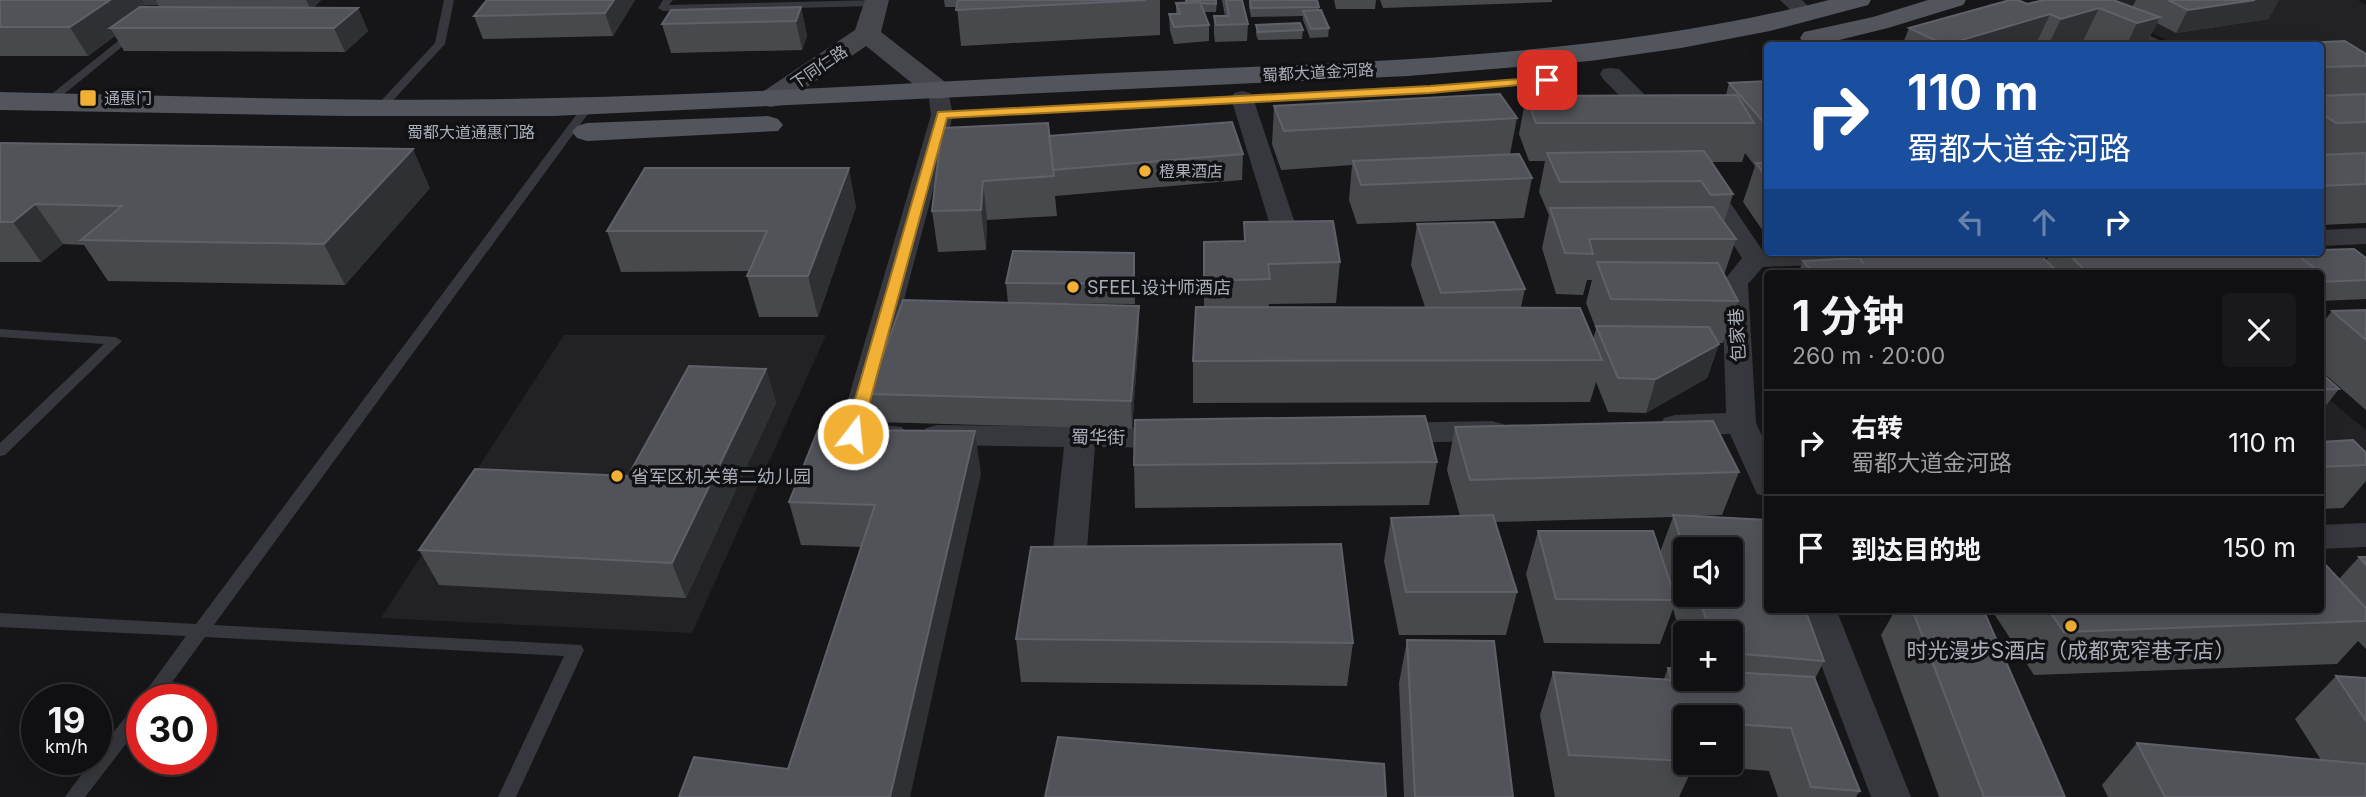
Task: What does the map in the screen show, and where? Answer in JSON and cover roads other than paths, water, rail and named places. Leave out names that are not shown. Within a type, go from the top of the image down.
[{"type":"main road","name":"蜀都大道金河路","points":[[941,103],[1464,64],[1672,43],[1798,8],[1859,0]]},
{"type":"main road","points":[[1791,42],[1879,23],[1954,0]]},
{"type":"main road","name":"蜀都大道金河路","points":[[941,103],[1242,98],[1430,89],[1611,74],[1764,48]]},
{"type":"main road","name":"蜀都大道通惠门路","points":[[0,101],[382,106],[589,105],[766,112]]},
{"type":"main road","name":"蜀都大道通惠门路","points":[[0,124],[386,132],[572,132],[766,112],[941,103]]},
{"type":"street","points":[[2051,0],[2148,42]]},
{"type":"street","points":[[877,2],[867,34],[941,103]]},
{"type":"street","name":"下同仁路","points":[[766,112],[867,34]]},
{"type":"street","points":[[1611,74],[1667,130]]},
{"type":"street","points":[[1242,98],[1287,239]]},
{"type":"street","name":"蜀华街","points":[[941,103],[853,434],[1199,439]]},
{"type":"street","points":[[1692,163],[1755,259],[1833,256]]},
{"type":"street","points":[[2324,238],[2366,236]]},
{"type":"street","name":"包家巷","points":[[1755,259],[1735,284],[1741,423],[1764,477]]},
{"type":"street","points":[[1644,426],[1741,423]]},
{"type":"street","points":[[1366,434],[1519,430]]},
{"type":"street","points":[[1070,549],[1080,437]]},
{"type":"street","points":[[2324,537],[2366,535]]},
{"type":"street","points":[[1820,613],[1891,797]]},
{"type":"lane","points":[[382,106],[440,44],[449,0]]},
{"type":"lane","points":[[668,0],[663,8],[877,2]]},
{"type":"lane","points":[[121,3],[163,1]]},
{"type":"lane","points":[[48,102],[146,20],[163,1]]},
{"type":"lane","points":[[161,684],[572,132],[589,105]]},
{"type":"lane","points":[[0,332],[115,341],[0,451]]},
{"type":"lane","points":[[0,620],[575,650],[507,797]]},
{"type":"lane","points":[[74,797],[126,730]]},
{"type":"place","name":"通惠门","points":[[88,98]]},
{"type":"place","name":"橙果酒店","points":[[1145,171]]},
{"type":"place","name":"SFEEL设计师酒店","points":[[1073,287]]},
{"type":"place","name":"省军区机关第二幼儿园","points":[[617,476]]},
{"type":"place","name":"时光漫步S酒店（成都宽窄巷子店）","points":[[2071,626]]}]
